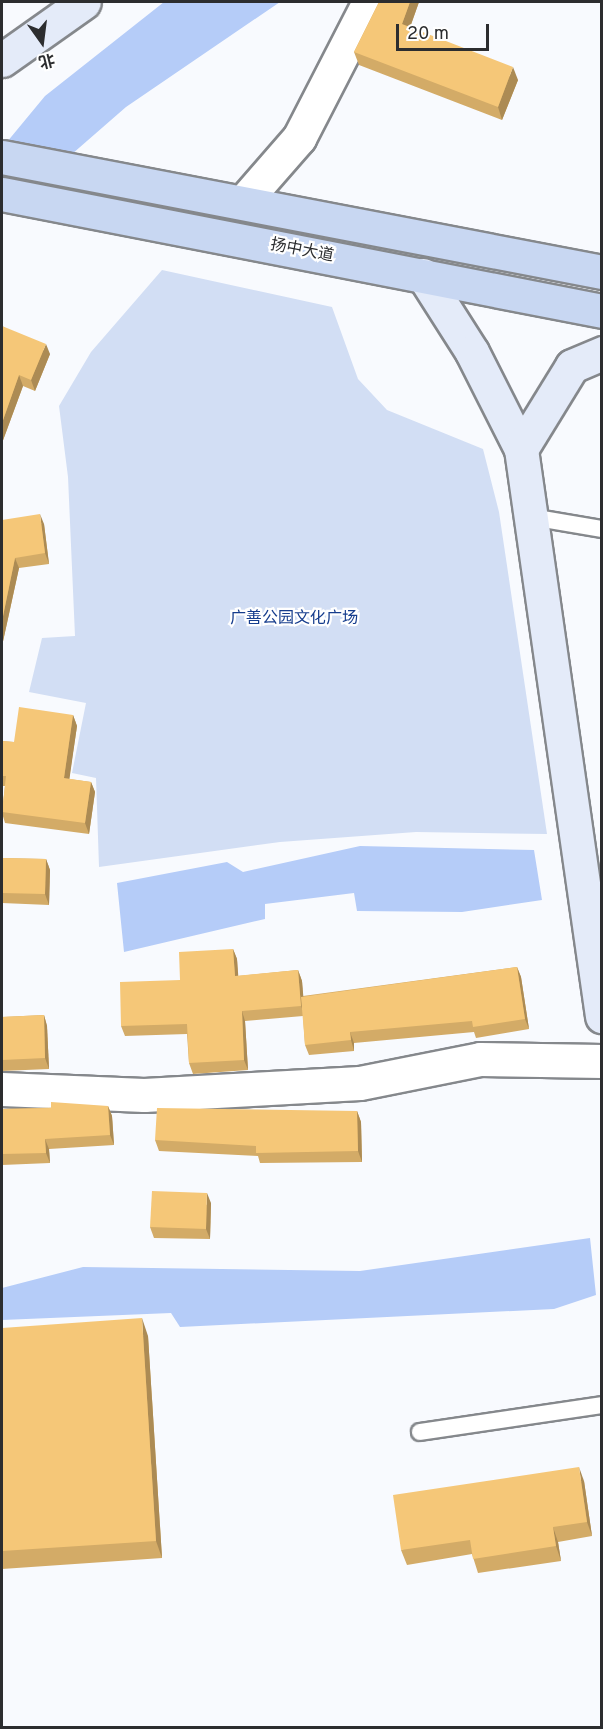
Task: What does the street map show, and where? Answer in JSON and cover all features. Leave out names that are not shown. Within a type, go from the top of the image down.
[{"type":"main road","points":[[2,157],[244,201],[602,272]]},
{"type":"main road","name":"扬中大道","points":[[2,194],[234,237],[602,311]]},
{"type":"main road","points":[[234,237],[244,201]]},
{"type":"street","points":[[2,60],[84,2]]},
{"type":"street","points":[[244,201],[299,138],[369,2]]},
{"type":"street","points":[[423,275],[472,352],[521,449],[593,897],[602,1016]]},
{"type":"street","points":[[521,449],[572,366],[602,352]]},
{"type":"street","points":[[2,1089],[144,1095],[360,1083],[480,1059],[602,1061]]},
{"type":"lane","points":[[531,517],[602,529]]},
{"type":"lane","points":[[420,1432],[602,1405]]},
{"type":"green space","name":"广善公园文化广场","points":[[162,270],[332,307],[358,379],[387,410],[483,449],[499,512],[547,834],[416,832],[280,842],[99,867],[96,778],[72,773],[86,703],[29,692],[42,638],[75,636],[68,477],[59,406],[91,352]]},
{"type":"water","points":[[164,2],[280,2],[126,107],[2,215],[2,148],[45,96]]},
{"type":"water","points":[[360,846],[534,850],[542,900],[462,912],[357,911],[354,893],[265,904],[265,919],[124,952],[117,883],[227,862],[243,872]]},
{"type":"water","points":[[590,1238],[596,1295],[554,1309],[180,1327],[171,1313],[2,1320],[2,1288],[83,1267],[360,1271]]},
{"type":"building","points":[[379,2],[410,2],[402,24],[513,67],[498,107],[354,52]]},
{"type":"building","points":[[2,326],[46,344],[31,380],[19,375],[2,423]]},
{"type":"building","points":[[40,514],[45,553],[15,558],[2,621],[2,520]]},
{"type":"building","points":[[19,707],[73,715],[64,778],[91,782],[85,823],[2,812],[6,776],[2,776],[2,741],[14,742]]},
{"type":"building","points":[[2,858],[46,859],[45,894],[2,893]]},
{"type":"building","points":[[233,949],[235,976],[298,970],[301,1006],[242,1011],[244,1060],[189,1063],[187,1024],[121,1026],[120,982],[180,980],[179,952]]},
{"type":"building","points":[[517,967],[525,1019],[473,1027],[472,1021],[350,1032],[351,1040],[305,1045],[301,997]]},
{"type":"building","points":[[44,1015],[45,1058],[2,1060],[2,1017]]},
{"type":"building","points":[[51,1102],[108,1106],[110,1135],[45,1139],[46,1153],[2,1154],[2,1109],[51,1108]]},
{"type":"building","points":[[157,1108],[357,1111],[358,1151],[256,1153],[256,1146],[155,1140]]},
{"type":"building","points":[[152,1191],[207,1193],[206,1229],[150,1227]]},
{"type":"building","points":[[142,1318],[156,1541],[2,1551],[2,1328]]},
{"type":"building","points":[[579,1467],[587,1522],[553,1527],[556,1546],[473,1559],[470,1540],[401,1550],[393,1495]]}]
